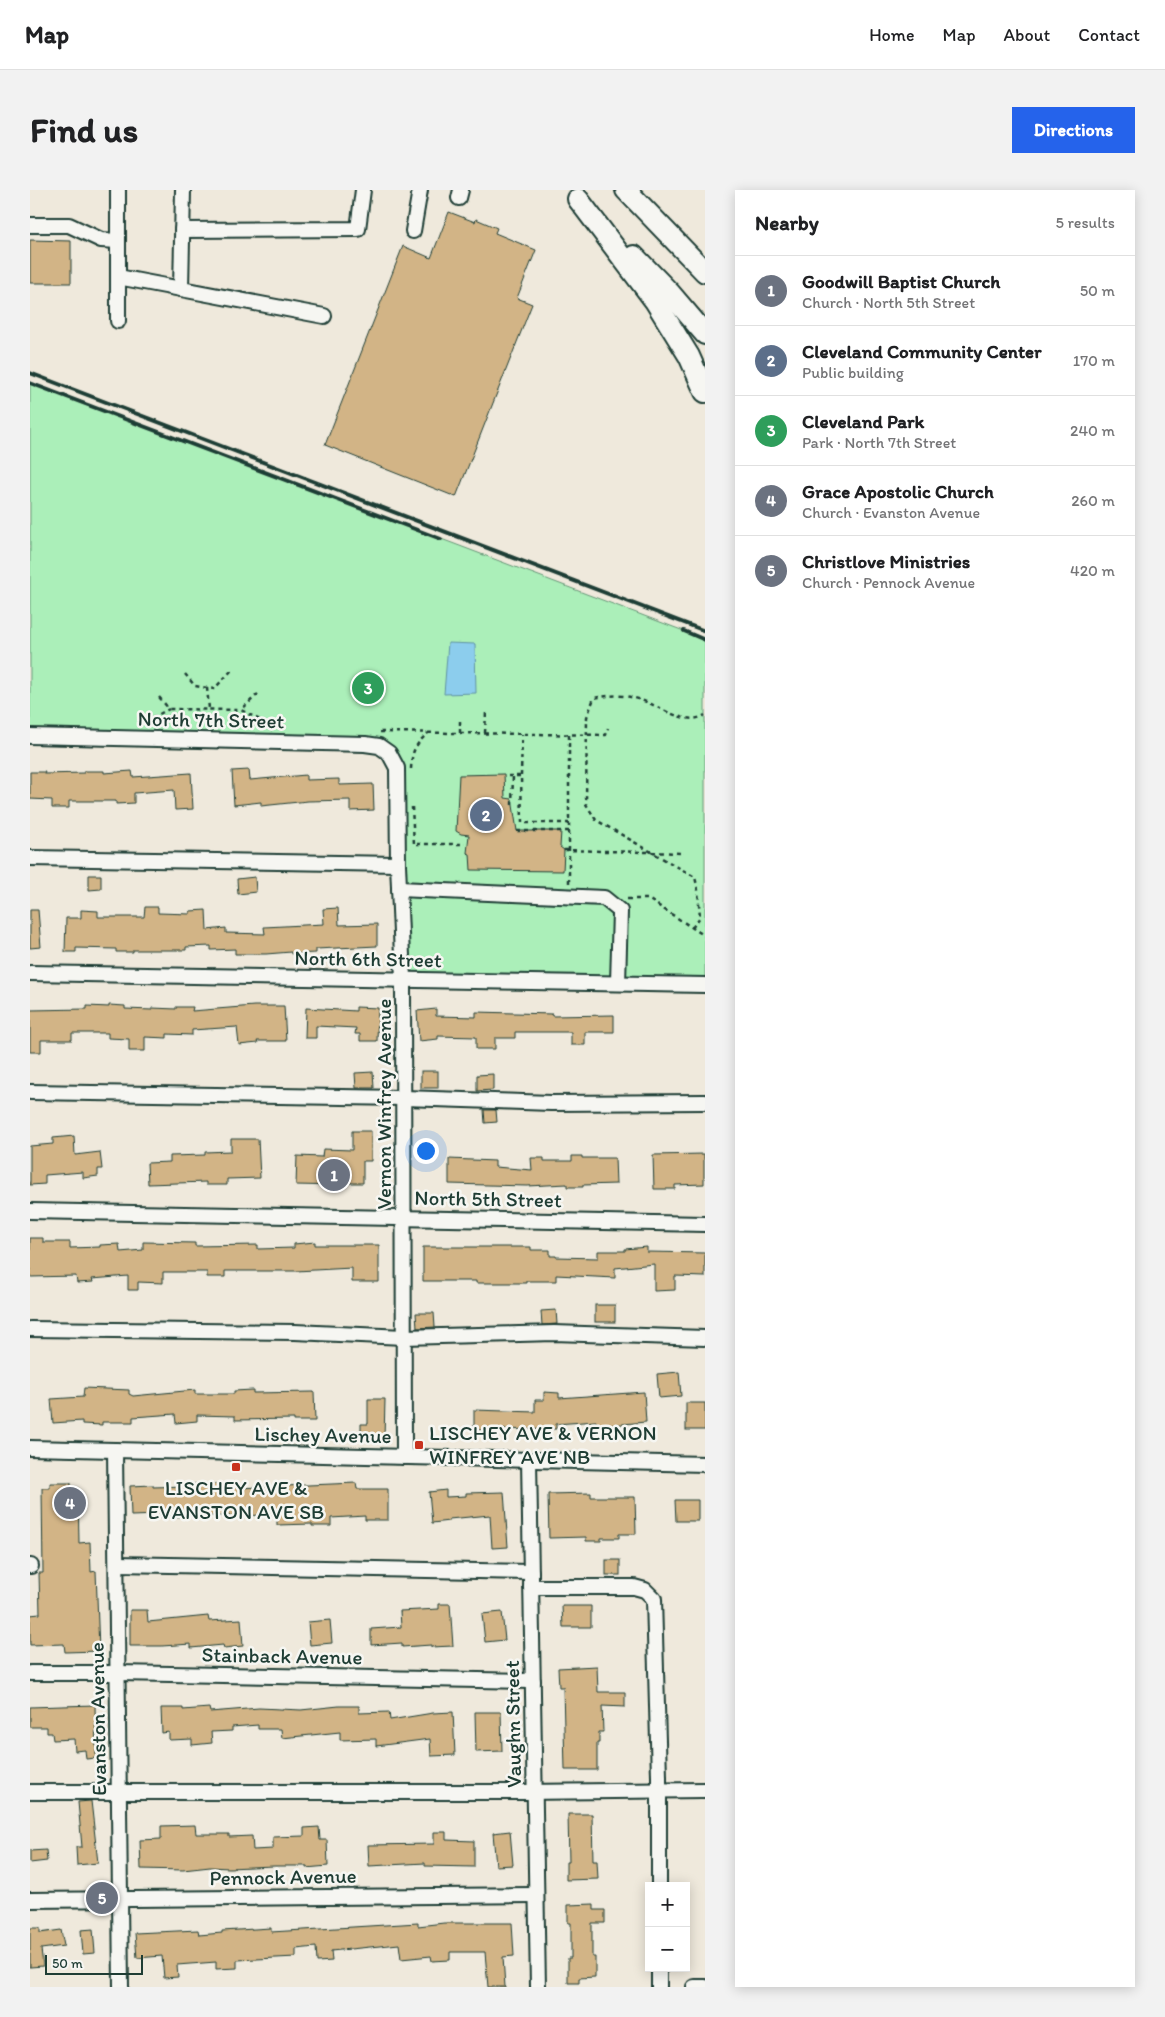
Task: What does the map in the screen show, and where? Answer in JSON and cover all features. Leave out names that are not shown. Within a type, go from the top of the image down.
[{"type":"highway","points":[[626,190],[701,267]]},
{"type":"highway","points":[[574,195],[670,293],[705,334]]},
{"type":"highway","points":[[574,195],[655,301],[689,356],[705,392]]},
{"type":"street","points":[[118,190],[118,321]]},
{"type":"street","points":[[182,289],[183,190]]},
{"type":"street","points":[[182,230],[358,229],[363,190]]},
{"type":"street","points":[[413,231],[420,190]]},
{"type":"street","points":[[30,225],[69,225],[100,240],[118,240]]},
{"type":"street","points":[[118,277],[324,316]]},
{"type":"street","name":"North 7th Street","points":[[30,736],[365,744],[379,746],[389,753]]},
{"type":"street","name":"Vernon Winfrey Avenue","points":[[389,753],[397,768],[398,864],[403,979],[405,1217],[404,1457]]},
{"type":"street","points":[[30,858],[398,864]]},
{"type":"street","points":[[399,889],[604,898],[620,911],[618,983]]},
{"type":"street","name":"North 6th Street","points":[[30,973],[705,985]]},
{"type":"street","points":[[30,1092],[404,1098],[550,1103],[705,1102]]},
{"type":"street","name":"North 5th Street","points":[[30,1211],[705,1224]]},
{"type":"street","points":[[30,1329],[295,1332],[404,1337],[554,1333],[705,1338]]},
{"type":"street","name":"Lischey Avenue","points":[[30,1448],[705,1464]]},
{"type":"street","name":"Evanston Avenue","points":[[115,1450],[121,1987]]},
{"type":"street","name":"Vaughn Street","points":[[529,1460],[538,1987]]},
{"type":"street","points":[[117,1564],[531,1572]]},
{"type":"street","points":[[531,1587],[634,1587],[651,1594],[656,1605],[659,1882]]},
{"type":"street","name":"Stainback Avenue","points":[[30,1673],[533,1681]]},
{"type":"street","points":[[30,1792],[705,1790]]},
{"type":"street","name":"Pennock Avenue","points":[[30,1900],[536,1895]]},
{"type":"street","points":[[659,1972],[659,1987]]},
{"type":"street","points":[[694,1987],[705,1987]]},
{"type":"path","points":[[185,674],[195,686],[214,689],[232,670]]},
{"type":"path","points":[[207,688],[209,709]]},
{"type":"path","points":[[241,710],[258,694]]},
{"type":"path","points":[[692,928],[700,917],[695,877],[596,820],[586,804],[587,717],[594,698],[613,694],[640,699],[685,718],[700,718],[705,715]]},
{"type":"path","points":[[159,697],[170,709]]},
{"type":"path","points":[[132,728],[170,709],[209,709],[241,710],[280,730]]},
{"type":"path","points":[[485,733],[486,712]]},
{"type":"path","points":[[460,720],[460,733]]},
{"type":"path","points":[[375,732],[606,735],[608,728]]},
{"type":"path","points":[[411,776],[412,752],[430,732]]},
{"type":"path","points":[[522,734],[522,823],[569,823]]},
{"type":"path","points":[[569,734],[569,884]]},
{"type":"path","points":[[508,776],[521,776]]},
{"type":"path","points":[[512,806],[513,776]]},
{"type":"path","points":[[412,805],[414,844],[465,844]]},
{"type":"path","points":[[517,831],[569,831]]},
{"type":"path","points":[[564,850],[684,853]]},
{"type":"path","points":[[569,859],[573,853],[579,850]]},
{"type":"path","points":[[627,899],[648,899],[705,936]]},
{"type":"green space","points":[[30,383],[705,639],[705,985],[403,979],[397,768],[381,752],[365,744],[30,736]]},
{"type":"water","points":[[448,643],[475,644],[476,693],[444,694]]},
{"type":"building","points":[[449,212],[475,222],[476,219],[497,228],[495,233],[536,250],[517,298],[532,304],[456,497],[325,445],[403,246],[431,258]]},
{"type":"building","points":[[30,240],[71,241],[71,283],[30,283]]},
{"type":"building","points":[[249,770],[250,780],[306,775],[306,780],[339,779],[339,785],[373,784],[374,810],[350,811],[350,800],[308,801],[261,806],[261,802],[234,805],[232,771]]},
{"type":"building","points":[[84,771],[104,771],[104,773],[132,771],[133,777],[191,773],[193,809],[175,810],[174,790],[134,793],[134,803],[116,804],[116,801],[69,801],[69,808],[52,808],[52,800],[30,799],[30,772],[45,772],[44,774],[84,773]]},
{"type":"building","points":[[504,774],[505,798],[512,799],[517,831],[561,831],[560,847],[564,850],[563,871],[471,870],[470,854],[467,853],[469,835],[456,831],[459,775]]},
{"type":"building","points":[[89,875],[101,875],[101,889],[89,890]]},
{"type":"building","points":[[255,877],[256,892],[238,894],[237,879]]},
{"type":"building","points":[[145,907],[158,907],[158,913],[190,914],[190,911],[206,910],[207,930],[226,928],[226,933],[265,934],[264,927],[324,924],[323,909],[338,908],[339,925],[377,924],[377,946],[316,949],[316,953],[291,954],[291,952],[235,954],[235,949],[211,950],[211,946],[186,947],[186,950],[133,950],[133,952],[116,952],[116,949],[76,948],[76,952],[65,952],[66,918],[81,918],[81,910],[98,911],[98,917],[144,917]]},
{"type":"building","points":[[30,910],[38,910],[41,947],[30,948]]},
{"type":"building","points":[[109,1005],[125,1006],[125,1009],[152,1010],[152,1008],[176,1009],[176,1007],[193,1007],[192,1011],[254,1006],[284,1006],[286,1041],[257,1041],[258,1043],[239,1045],[237,1027],[192,1030],[192,1035],[167,1034],[167,1038],[145,1037],[145,1051],[129,1051],[129,1039],[108,1038],[108,1033],[72,1033],[72,1040],[41,1040],[41,1052],[30,1052],[30,1010],[87,1009],[87,1006],[109,1007]]},
{"type":"building","points":[[356,1007],[378,1008],[377,1041],[360,1041],[360,1034],[355,1034],[356,1028],[316,1026],[316,1038],[305,1038],[306,1008],[356,1011]]},
{"type":"building","points":[[436,1009],[436,1016],[476,1017],[476,1012],[552,1014],[552,1016],[614,1015],[614,1032],[585,1032],[585,1045],[571,1045],[571,1032],[515,1032],[515,1038],[495,1038],[495,1049],[476,1049],[476,1037],[438,1036],[438,1039],[419,1041],[417,1011]]},
{"type":"building","points":[[421,1071],[438,1071],[438,1088],[421,1088]]},
{"type":"building","points":[[373,1072],[374,1088],[356,1088],[355,1073]]},
{"type":"building","points":[[493,1074],[493,1090],[477,1091],[477,1075]]},
{"type":"building","points":[[484,1110],[496,1110],[497,1122],[485,1123]]},
{"type":"building","points":[[352,1131],[371,1131],[371,1161],[363,1161],[363,1183],[342,1183],[342,1186],[296,1185],[297,1156],[322,1157],[323,1149],[352,1150]]},
{"type":"building","points":[[74,1136],[75,1155],[100,1152],[102,1169],[98,1169],[98,1176],[83,1178],[83,1172],[45,1175],[45,1184],[30,1185],[30,1146],[53,1144],[53,1138]]},
{"type":"building","points":[[231,1139],[258,1139],[260,1178],[227,1179],[227,1185],[206,1185],[206,1182],[148,1184],[147,1163],[170,1162],[170,1156],[205,1155],[205,1152],[231,1151]]},
{"type":"building","points":[[704,1154],[704,1184],[675,1185],[675,1189],[654,1189],[653,1155]]},
{"type":"building","points":[[572,1156],[582,1156],[582,1158],[615,1158],[616,1184],[567,1187],[567,1184],[527,1186],[449,1184],[449,1159],[495,1161],[495,1167],[532,1170],[531,1158],[544,1158],[544,1161],[572,1161]]},
{"type":"building","points":[[30,1238],[43,1238],[43,1242],[70,1242],[70,1248],[119,1244],[120,1252],[143,1250],[143,1242],[195,1243],[195,1246],[258,1245],[258,1249],[294,1248],[294,1244],[315,1242],[315,1245],[379,1245],[379,1282],[352,1282],[352,1268],[296,1271],[225,1271],[225,1277],[207,1277],[207,1272],[163,1272],[163,1283],[138,1282],[138,1290],[128,1290],[128,1276],[92,1279],[93,1282],[77,1283],[76,1276],[30,1277]]},
{"type":"building","points":[[423,1247],[531,1247],[531,1250],[550,1250],[550,1256],[556,1257],[598,1258],[598,1251],[625,1251],[625,1249],[647,1247],[647,1252],[705,1253],[705,1277],[675,1276],[675,1290],[654,1291],[654,1264],[615,1268],[615,1278],[556,1275],[556,1281],[526,1281],[526,1283],[423,1281]]},
{"type":"building","points":[[595,1305],[615,1305],[615,1322],[595,1322]]},
{"type":"building","points":[[556,1310],[557,1324],[542,1325],[541,1311]]},
{"type":"building","points":[[416,1313],[434,1313],[435,1327],[417,1328]]},
{"type":"building","points":[[679,1372],[681,1396],[659,1398],[657,1374]]},
{"type":"building","points":[[84,1388],[129,1390],[129,1394],[133,1396],[195,1390],[195,1394],[234,1394],[234,1391],[253,1390],[253,1393],[314,1392],[315,1421],[294,1421],[294,1419],[235,1420],[235,1416],[197,1415],[197,1421],[176,1423],[175,1414],[133,1417],[133,1422],[102,1422],[102,1425],[82,1424],[82,1421],[53,1423],[51,1399],[83,1397]]},
{"type":"building","points":[[544,1392],[559,1393],[559,1398],[644,1392],[646,1422],[611,1425],[612,1430],[597,1431],[596,1421],[556,1424],[556,1429],[474,1430],[474,1410],[535,1412],[535,1400],[544,1400]]},
{"type":"building","points":[[368,1399],[385,1399],[384,1439],[361,1439],[361,1424],[368,1424]]},
{"type":"building","points":[[686,1403],[705,1403],[705,1430],[686,1430]]},
{"type":"building","points":[[50,1483],[71,1483],[71,1488],[78,1488],[79,1543],[90,1542],[91,1572],[96,1571],[99,1651],[65,1652],[64,1644],[30,1645],[30,1615],[40,1614],[39,1573],[43,1573],[42,1488],[50,1488]]},
{"type":"building","points":[[356,1483],[357,1489],[388,1489],[388,1520],[365,1520],[365,1516],[331,1518],[331,1526],[312,1526],[312,1524],[277,1525],[277,1515],[131,1516],[130,1486],[237,1484],[237,1488]]},
{"type":"building","points":[[446,1490],[446,1497],[466,1496],[466,1493],[504,1492],[508,1547],[492,1548],[490,1515],[449,1519],[449,1521],[432,1523],[429,1492]]},
{"type":"building","points":[[591,1493],[591,1497],[635,1497],[636,1534],[619,1534],[619,1538],[601,1538],[601,1541],[586,1541],[586,1537],[549,1538],[548,1494]]},
{"type":"building","points":[[675,1500],[698,1500],[698,1521],[676,1521]]},
{"type":"building","points":[[606,1560],[620,1560],[620,1575],[606,1575]]},
{"type":"building","points":[[439,1604],[450,1604],[453,1646],[402,1647],[402,1643],[371,1645],[371,1629],[401,1627],[400,1611],[439,1609]]},
{"type":"building","points":[[562,1606],[591,1606],[591,1627],[563,1627]]},
{"type":"building","points":[[130,1610],[147,1610],[148,1622],[208,1616],[209,1621],[241,1619],[243,1646],[224,1648],[223,1645],[191,1648],[191,1644],[130,1646]]},
{"type":"building","points":[[502,1612],[505,1640],[485,1642],[482,1614]]},
{"type":"building","points":[[330,1620],[332,1643],[310,1645],[308,1622]]},
{"type":"building","points":[[597,1666],[598,1692],[625,1692],[625,1707],[602,1706],[603,1732],[599,1732],[599,1743],[597,1743],[597,1770],[565,1770],[563,1687],[559,1687],[558,1668]]},
{"type":"building","points":[[95,1705],[96,1758],[86,1759],[85,1750],[75,1751],[74,1739],[53,1740],[52,1733],[47,1733],[47,1727],[30,1727],[30,1707]]},
{"type":"building","points":[[359,1706],[359,1713],[389,1712],[390,1720],[433,1713],[453,1712],[455,1755],[431,1756],[430,1739],[376,1746],[376,1739],[340,1740],[340,1732],[282,1738],[281,1729],[258,1729],[258,1725],[232,1727],[232,1731],[211,1732],[212,1743],[192,1745],[192,1739],[169,1740],[169,1732],[162,1733],[161,1708],[183,1708],[183,1710],[209,1708],[210,1712],[259,1708],[301,1710]]},
{"type":"building","points":[[475,1712],[501,1712],[502,1751],[476,1752]]},
{"type":"building","points":[[91,1801],[98,1863],[77,1865],[76,1847],[82,1847],[78,1802]]},
{"type":"building","points":[[568,1814],[592,1814],[593,1861],[597,1861],[598,1879],[566,1880],[566,1862],[569,1862]]},
{"type":"building","points":[[195,1825],[196,1834],[229,1834],[229,1837],[252,1836],[253,1850],[273,1849],[273,1837],[304,1836],[304,1828],[319,1827],[320,1840],[327,1840],[328,1866],[306,1868],[306,1866],[210,1867],[183,1870],[141,1869],[140,1840],[161,1839],[161,1826]]},
{"type":"building","points":[[510,1831],[513,1865],[496,1866],[493,1833]]},
{"type":"building","points":[[434,1832],[446,1832],[446,1840],[474,1841],[474,1867],[425,1866],[425,1863],[369,1866],[368,1845],[434,1844]]},
{"type":"building","points":[[46,1850],[47,1861],[30,1863],[30,1851]]},
{"type":"building","points":[[594,1904],[594,1910],[605,1910],[605,1923],[592,1923],[592,1957],[595,1957],[595,1977],[579,1978],[579,1983],[568,1983],[568,1958],[571,1958],[571,1923],[568,1923],[568,1905]]},
{"type":"building","points":[[418,1923],[418,1926],[444,1923],[512,1923],[514,1956],[503,1957],[505,1987],[488,1987],[485,1952],[450,1952],[450,1960],[432,1961],[431,1956],[401,1959],[399,1944],[331,1951],[332,1961],[317,1962],[316,1947],[296,1949],[296,1957],[237,1960],[237,1968],[216,1969],[216,1962],[177,1965],[178,1977],[164,1978],[162,1956],[137,1958],[135,1933],[198,1930],[199,1935],[222,1933],[222,1931],[271,1928],[271,1932]]},
{"type":"building","points":[[30,1928],[40,1928],[40,1933],[61,1930],[64,1946],[41,1949],[43,1966],[30,1967]]},
{"type":"building","points":[[93,1929],[95,1953],[83,1954],[81,1930]]},
{"type":"railway","points":[[30,373],[705,631]]},
{"type":"railway","points":[[30,383],[441,539]]},
{"type":"railway","points":[[684,631],[705,640]]},
{"type":"place","name":"Cleveland Park","points":[[368,688]]},
{"type":"place","name":"Cleveland Community Center","points":[[486,815]]},
{"type":"place","name":"Goodwill Baptist Church","points":[[334,1175]]},
{"type":"place","name":"LISCHEY AVE & VERNON WINFREY AVE NB","points":[[419,1445]]},
{"type":"place","name":"LISCHEY AVE & EVANSTON AVE SB","points":[[236,1467]]},
{"type":"place","name":"Grace Apostolic Church","points":[[70,1503]]},
{"type":"place","name":"Christlove Ministries","points":[[102,1898]]}]
